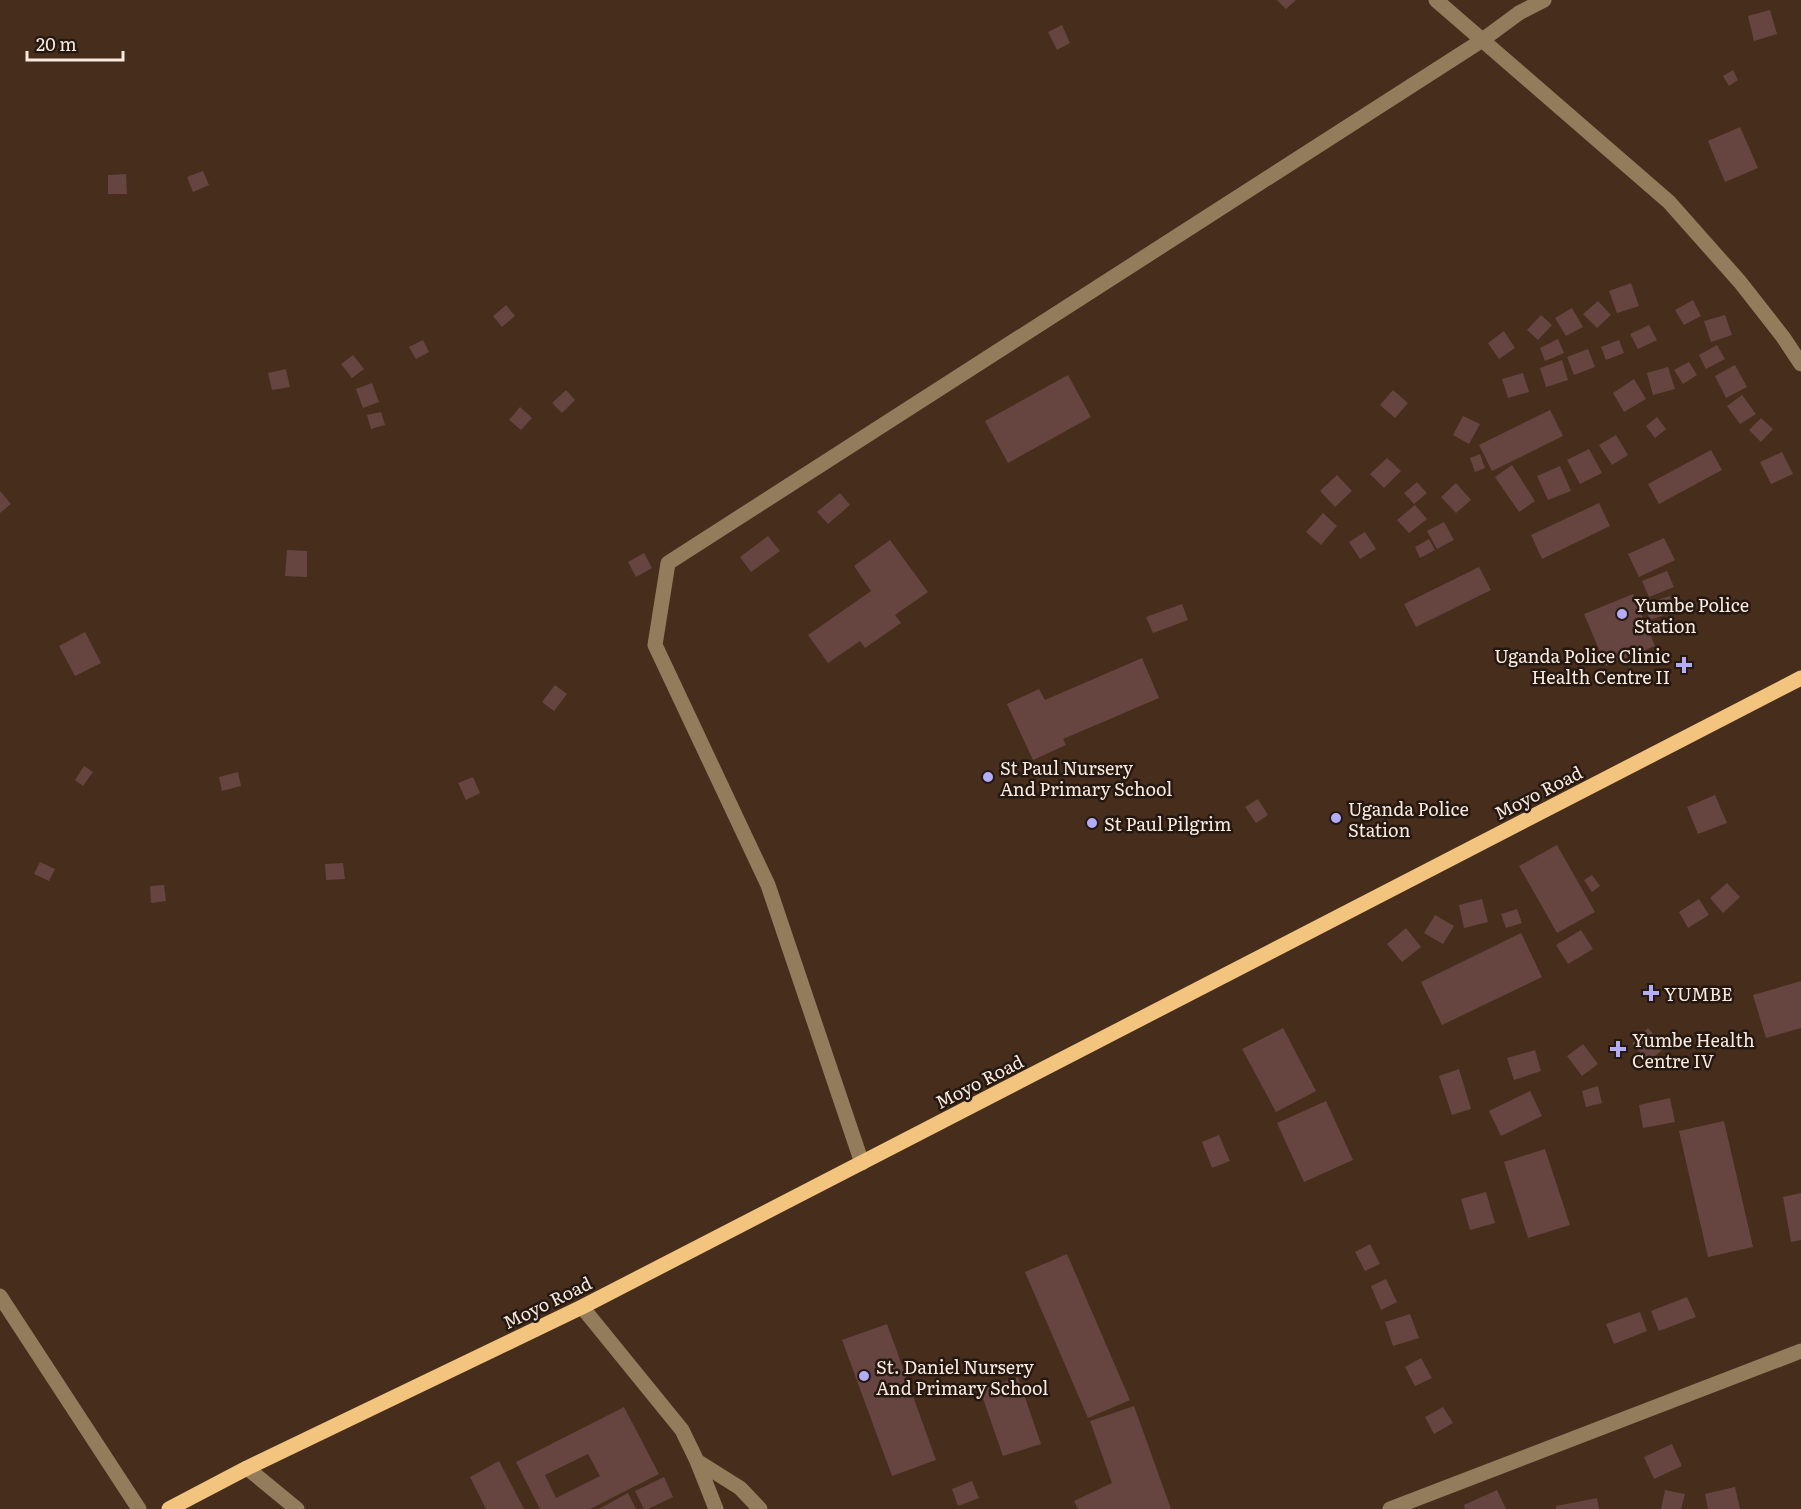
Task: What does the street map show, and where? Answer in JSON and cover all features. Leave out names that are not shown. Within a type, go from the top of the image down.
[{"type":"main road","name":"Moyo Road","points":[[169,1509],[247,1468],[582,1307],[1801,678]]},
{"type":"street","points":[[1436,0],[1669,202],[1740,282],[1801,364]]},
{"type":"street","points":[[862,1163],[768,885],[655,645],[668,563],[1481,41],[1518,14],[1545,0]]},
{"type":"street","points":[[0,1296],[139,1509]]},
{"type":"street","points":[[582,1307],[682,1430],[716,1509]]},
{"type":"street","points":[[1390,1509],[1801,1351]]},
{"type":"street","points":[[697,1461],[740,1488],[760,1509]]},
{"type":"street","points":[[247,1468],[297,1509]]},
{"type":"building","points":[[1277,0],[1296,0],[1286,9]]},
{"type":"building","points":[[1770,10],[1777,34],[1754,41],[1748,16]]},
{"type":"building","points":[[1062,25],[1070,43],[1057,50],[1048,32]]},
{"type":"building","points":[[1733,70],[1738,80],[1729,86],[1723,76]]},
{"type":"building","points":[[1740,127],[1758,168],[1725,182],[1708,141]]},
{"type":"building","points":[[203,171],[209,185],[193,192],[187,177]]},
{"type":"building","points":[[126,174],[127,194],[108,194],[108,175]]},
{"type":"building","points":[[1631,283],[1639,306],[1617,313],[1609,291]]},
{"type":"building","points":[[1693,300],[1701,316],[1684,325],[1675,310]]},
{"type":"building","points":[[1598,301],[1611,315],[1597,328],[1583,314]]},
{"type":"building","points":[[506,305],[515,316],[502,327],[493,316]]},
{"type":"building","points":[[1572,308],[1583,327],[1566,336],[1555,318]]},
{"type":"building","points":[[1541,315],[1552,325],[1538,340],[1527,330]]},
{"type":"building","points":[[1725,315],[1732,335],[1711,342],[1704,321]]},
{"type":"building","points":[[1649,325],[1657,340],[1638,349],[1630,334]]},
{"type":"building","points":[[1504,331],[1515,348],[1499,359],[1488,343]]},
{"type":"building","points":[[1558,339],[1564,353],[1545,361],[1540,348]]},
{"type":"building","points":[[423,340],[429,352],[416,359],[409,347]]},
{"type":"building","points":[[1619,340],[1624,353],[1606,360],[1601,347]]},
{"type":"building","points":[[1717,345],[1725,359],[1706,369],[1699,355]]},
{"type":"building","points":[[1588,349],[1595,367],[1574,375],[1567,357]]},
{"type":"building","points":[[353,355],[364,369],[352,378],[341,364]]},
{"type":"building","points":[[1562,360],[1568,380],[1546,387],[1540,368]]},
{"type":"building","points":[[1689,362],[1697,375],[1683,384],[1674,370]]},
{"type":"building","points":[[1735,365],[1747,387],[1726,398],[1715,376]]},
{"type":"building","points":[[1668,367],[1675,389],[1653,395],[1647,373]]},
{"type":"building","points":[[286,369],[290,387],[272,390],[268,373]]},
{"type":"building","points":[[1523,373],[1529,392],[1508,398],[1502,379]]},
{"type":"building","points":[[1068,375],[1091,417],[1008,463],[985,421]]},
{"type":"building","points":[[1634,379],[1646,399],[1624,412],[1613,393]]},
{"type":"building","points":[[372,383],[379,402],[363,408],[356,389]]},
{"type":"building","points":[[566,390],[575,400],[562,413],[552,403]]},
{"type":"building","points":[[1393,390],[1408,403],[1395,418],[1380,405]]},
{"type":"building","points":[[1742,395],[1756,414],[1740,424],[1727,406]]},
{"type":"building","points":[[520,407],[532,418],[521,430],[509,420]]},
{"type":"building","points":[[1550,410],[1563,436],[1492,471],[1479,445]]},
{"type":"building","points":[[381,412],[385,425],[371,429],[367,415]]},
{"type":"building","points":[[1463,416],[1480,424],[1469,444],[1453,435]]},
{"type":"building","points":[[1657,417],[1666,429],[1655,438],[1646,426]]},
{"type":"building","points":[[1761,418],[1773,429],[1761,442],[1749,430]]},
{"type":"building","points":[[1616,435],[1628,455],[1612,465],[1599,445]]},
{"type":"building","points":[[1589,449],[1602,473],[1580,484],[1567,460]]},
{"type":"building","points":[[1711,450],[1722,470],[1659,504],[1648,484]]},
{"type":"building","points":[[1782,452],[1793,474],[1771,484],[1760,462]]},
{"type":"building","points":[[1480,454],[1485,468],[1475,472],[1470,458]]},
{"type":"building","points":[[1387,458],[1401,471],[1384,488],[1370,474]]},
{"type":"building","points":[[1512,465],[1535,501],[1519,512],[1495,477]]},
{"type":"building","points":[[1560,466],[1571,491],[1548,500],[1537,476]]},
{"type":"building","points":[[1337,475],[1352,491],[1335,507],[1320,491]]},
{"type":"building","points":[[1417,482],[1427,493],[1414,504],[1404,493]]},
{"type":"building","points":[[1456,483],[1471,500],[1456,513],[1441,497]]},
{"type":"building","points":[[0,491],[11,504],[0,513]]},
{"type":"building","points":[[840,493],[850,505],[828,524],[817,512]]},
{"type":"building","points":[[1599,503],[1610,526],[1542,559],[1531,535]]},
{"type":"building","points":[[1415,505],[1427,519],[1409,533],[1397,520]]},
{"type":"building","points":[[1323,513],[1337,526],[1321,545],[1306,532]]},
{"type":"building","points":[[1444,522],[1454,540],[1437,549],[1427,531]]},
{"type":"building","points":[[1365,532],[1376,549],[1360,559],[1349,542]]},
{"type":"building","points":[[768,536],[780,551],[751,572],[740,557]]},
{"type":"building","points":[[1664,538],[1675,560],[1639,577],[1628,554]]},
{"type":"building","points":[[1429,539],[1435,550],[1420,558],[1415,547]]},
{"type":"building","points":[[890,540],[928,592],[895,615],[901,623],[865,648],[860,641],[828,663],[808,635],[871,591],[854,566]]},
{"type":"building","points":[[287,550],[307,551],[307,577],[285,576]]},
{"type":"building","points":[[644,553],[652,568],[636,577],[628,562]]},
{"type":"building","points":[[1479,567],[1491,590],[1416,627],[1404,604]]},
{"type":"building","points":[[1667,571],[1674,587],[1649,597],[1642,581]]},
{"type":"building","points":[[1633,594],[1655,646],[1606,666],[1584,614]]},
{"type":"building","points":[[1670,596],[1675,611],[1650,620],[1644,604]]},
{"type":"building","points":[[1182,604],[1188,620],[1153,633],[1146,617]]},
{"type":"building","points":[[85,632],[101,663],[75,676],[59,646]]},
{"type":"building","points":[[1142,658],[1159,698],[1063,739],[1066,745],[1033,760],[1007,704],[1039,689],[1045,700]]},
{"type":"building","points":[[555,685],[567,694],[554,711],[542,702]]},
{"type":"building","points":[[84,766],[93,772],[83,786],[75,780]]},
{"type":"building","points":[[238,772],[241,786],[222,791],[219,777]]},
{"type":"building","points":[[473,777],[480,793],[466,800],[458,783]]},
{"type":"building","points":[[1715,795],[1727,823],[1698,834],[1687,807]]},
{"type":"building","points":[[1258,799],[1268,815],[1256,823],[1245,807]]},
{"type":"building","points":[[1557,845],[1595,912],[1557,933],[1519,866]]},
{"type":"building","points":[[40,862],[55,869],[49,881],[34,874]]},
{"type":"building","points":[[343,863],[345,879],[326,880],[325,864]]},
{"type":"building","points":[[1592,875],[1600,886],[1592,892],[1584,880]]},
{"type":"building","points":[[1727,883],[1740,897],[1723,913],[1710,898]]},
{"type":"building","points":[[164,885],[166,901],[151,903],[150,886]]},
{"type":"building","points":[[1482,899],[1488,922],[1464,928],[1459,905]]},
{"type":"building","points":[[1699,899],[1709,915],[1688,928],[1679,912]]},
{"type":"building","points":[[1517,909],[1522,923],[1506,928],[1501,914]]},
{"type":"building","points":[[1435,915],[1454,926],[1443,944],[1424,933]]},
{"type":"building","points":[[1406,928],[1421,947],[1402,962],[1387,944]]},
{"type":"building","points":[[1581,930],[1593,949],[1568,964],[1556,945]]},
{"type":"building","points":[[1521,933],[1542,977],[1442,1025],[1421,982]]},
{"type":"building","points":[[1801,981],[1801,1028],[1766,1038],[1753,995]]},
{"type":"building","points":[[1283,1028],[1316,1091],[1276,1112],[1242,1049]]},
{"type":"building","points":[[1648,1028],[1665,1047],[1649,1062],[1632,1044]]},
{"type":"building","points":[[1583,1044],[1598,1064],[1582,1076],[1567,1056]]},
{"type":"building","points":[[1535,1050],[1541,1071],[1514,1080],[1507,1058]]},
{"type":"building","points":[[1459,1069],[1471,1109],[1452,1115],[1439,1076]]},
{"type":"building","points":[[1598,1086],[1602,1103],[1586,1107],[1582,1091]]},
{"type":"building","points":[[1530,1091],[1542,1116],[1501,1136],[1489,1111]]},
{"type":"building","points":[[1670,1098],[1675,1122],[1643,1128],[1639,1105]]},
{"type":"building","points":[[1326,1101],[1353,1160],[1304,1182],[1277,1123]]},
{"type":"building","points":[[1724,1121],[1753,1247],[1708,1257],[1679,1131]]},
{"type":"building","points":[[1219,1135],[1230,1161],[1212,1168],[1202,1142]]},
{"type":"building","points":[[1545,1149],[1570,1225],[1528,1238],[1504,1162]]},
{"type":"building","points":[[1486,1192],[1495,1223],[1470,1230],[1461,1199]]},
{"type":"building","points":[[1801,1193],[1801,1240],[1791,1242],[1783,1197]]},
{"type":"building","points":[[1370,1244],[1380,1264],[1365,1271],[1355,1252]]},
{"type":"building","points":[[1067,1254],[1130,1400],[1088,1418],[1025,1272]]},
{"type":"building","points":[[1386,1279],[1397,1302],[1381,1310],[1371,1286]]},
{"type":"building","points":[[1687,1297],[1696,1317],[1659,1331],[1651,1311]]},
{"type":"building","points":[[1640,1312],[1647,1331],[1614,1344],[1606,1324]]},
{"type":"building","points":[[1410,1314],[1419,1338],[1393,1346],[1385,1322]]},
{"type":"building","points":[[887,1324],[936,1460],[892,1476],[842,1340]]},
{"type":"building","points":[[1421,1358],[1432,1378],[1415,1386],[1405,1367]]},
{"type":"building","points":[[1018,1377],[1041,1444],[1003,1456],[980,1390]]},
{"type":"building","points":[[1134,1406],[1171,1509],[1078,1509],[1074,1501],[1112,1483],[1090,1421]]},
{"type":"building","points":[[624,1407],[659,1474],[590,1509],[540,1509],[516,1462]],"holes":[[[588,1454],[600,1476],[556,1498],[545,1475]]]},
{"type":"building","points":[[1443,1407],[1453,1423],[1434,1434],[1425,1417]]},
{"type":"building","points":[[1672,1444],[1682,1466],[1654,1479],[1644,1457]]},
{"type":"building","points":[[499,1461],[524,1509],[486,1509],[470,1477]]},
{"type":"building","points":[[664,1477],[673,1497],[644,1509],[635,1491]]},
{"type":"building","points":[[972,1481],[979,1498],[958,1506],[952,1489]]},
{"type":"building","points":[[1735,1487],[1740,1509],[1708,1509],[1705,1494]]},
{"type":"building","points":[[1497,1490],[1506,1509],[1465,1509],[1464,1505]]},
{"type":"building","points":[[1665,1490],[1685,1494],[1681,1509],[1661,1509]]},
{"type":"building","points":[[628,1493],[636,1509],[599,1509]]},
{"type":"building","points":[[1597,1498],[1599,1509],[1556,1509],[1556,1506]]},
{"type":"place","name":"Yumbe Police Station","points":[[1622,614]]},
{"type":"place","name":"Uganda Police Clinic Health Centre II","points":[[1684,665]]},
{"type":"place","name":"St Paul Nursery And Primary School","points":[[988,777]]},
{"type":"place","name":"Uganda Police Station","points":[[1336,818]]},
{"type":"place","name":"St Paul Pilgrim","points":[[1092,823]]},
{"type":"place","name":"YUMBE","points":[[1651,993]]},
{"type":"place","name":"Yumbe Health Centre IV","points":[[1618,1049]]},
{"type":"place","name":"St. Daniel Nursery And Primary School","points":[[864,1376]]}]
